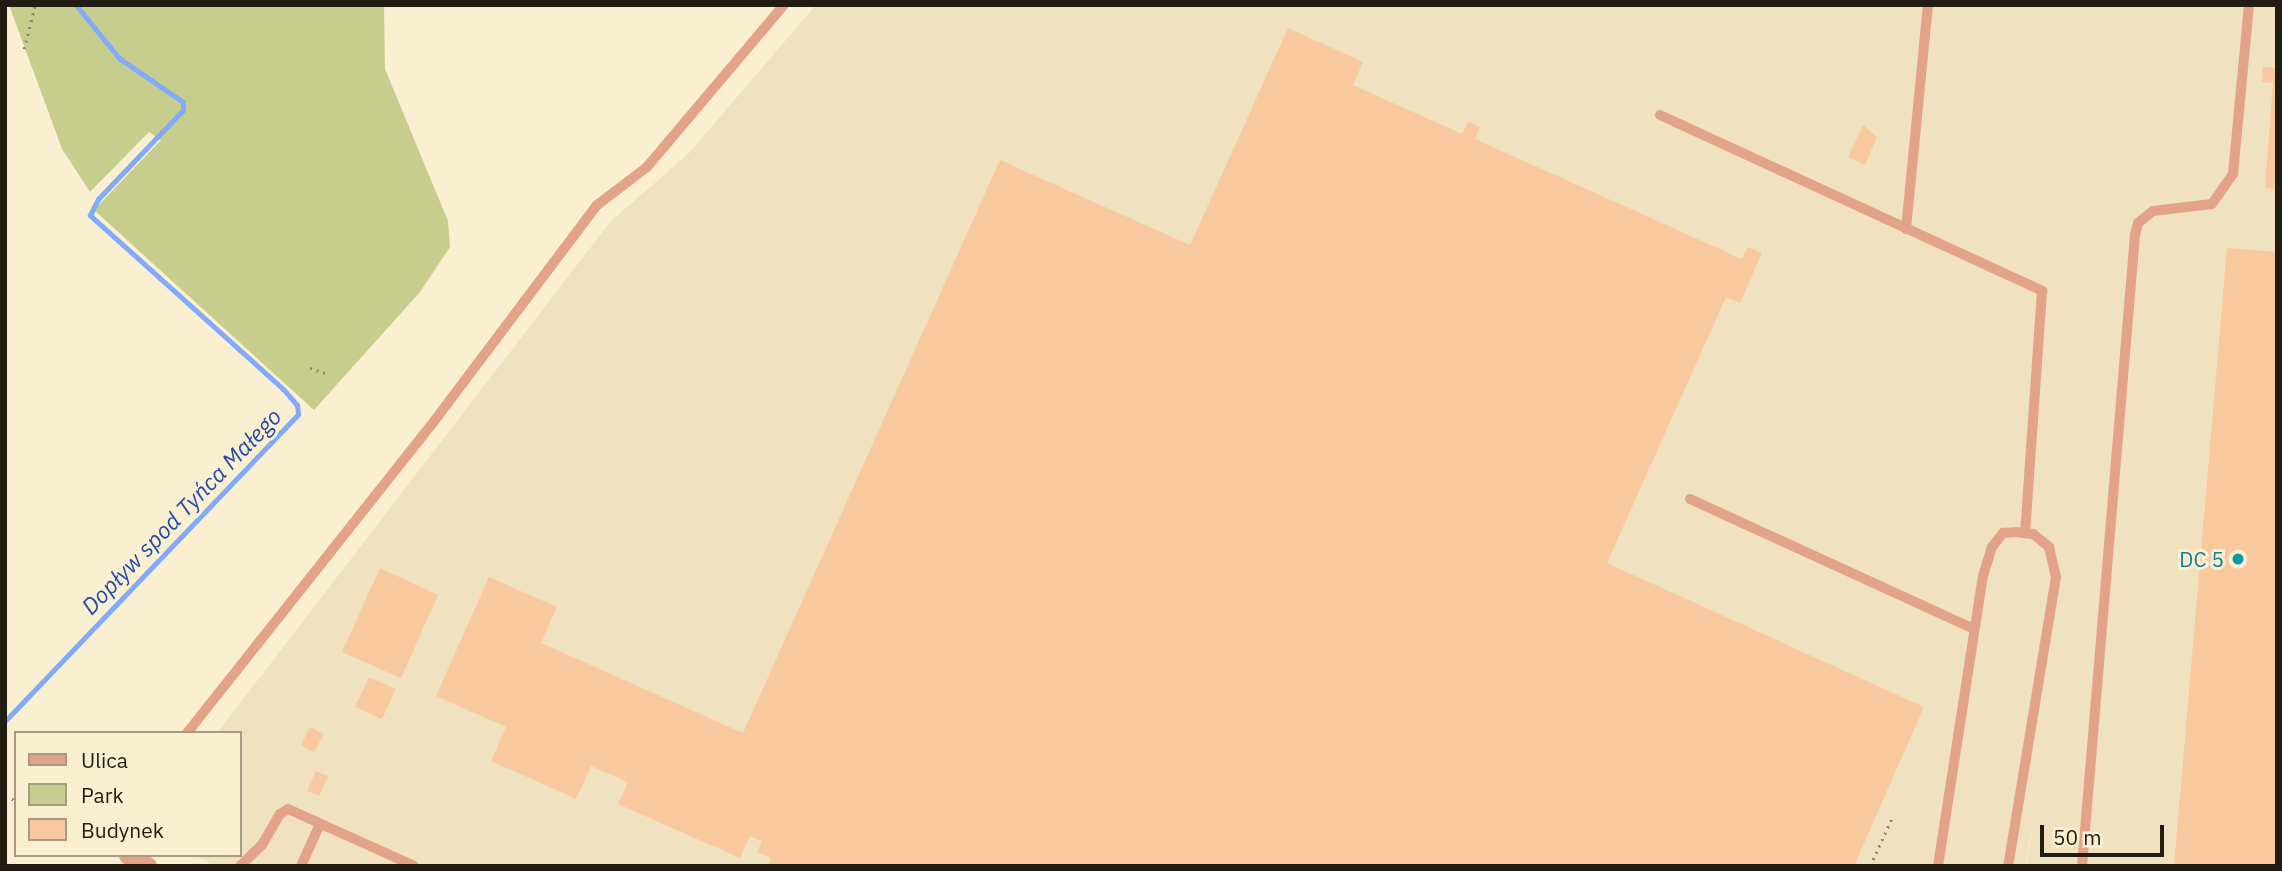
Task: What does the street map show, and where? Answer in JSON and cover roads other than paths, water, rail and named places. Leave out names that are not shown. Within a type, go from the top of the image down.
[{"type":"street","points":[[131,857],[147,866]]},
{"type":"lane","points":[[189,731],[435,420],[596,206],[647,167],[784,5]]},
{"type":"lane","points":[[1906,229],[1928,5]]},
{"type":"lane","points":[[2082,866],[2135,235],[2138,223],[2153,211],[2212,204],[2221,198],[2233,174],[2249,5]]},
{"type":"lane","points":[[1660,115],[2042,291],[2025,533]]},
{"type":"lane","points":[[1690,499],[1972,628]]},
{"type":"lane","points":[[1938,866],[1972,628],[1992,547],[2003,533],[2025,533],[2049,547],[2056,577],[2008,866]]},
{"type":"lane","points":[[240,866],[262,845],[279,814],[288,809],[414,866]]},
{"type":"lane","points":[[302,866],[320,824]]},
{"type":"waterway","name":"Dopływ spod Tyńca Małego","points":[[5,721],[298,414],[297,405],[283,389],[90,215],[98,199],[183,110],[183,102],[119,58],[76,5]]},
{"type":"place","name":"DC 5","points":[[2238,559]]}]
